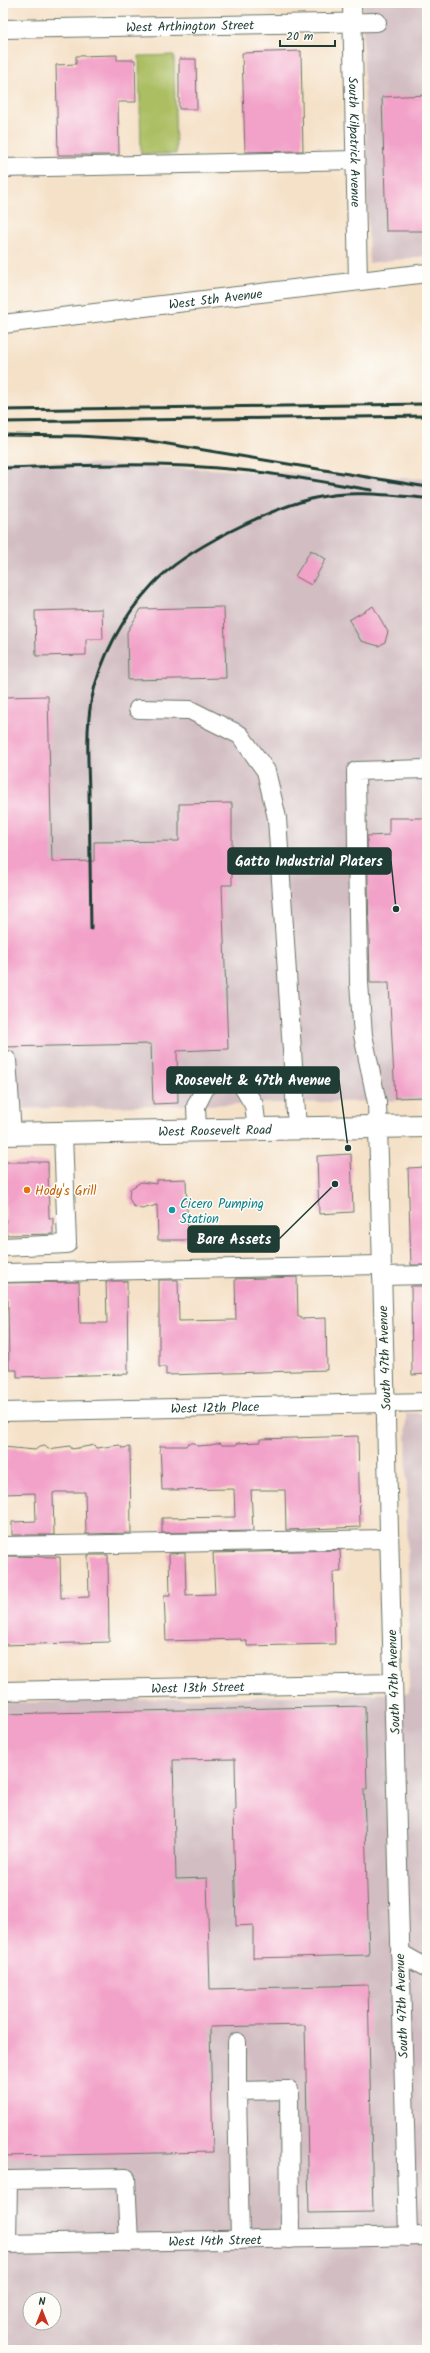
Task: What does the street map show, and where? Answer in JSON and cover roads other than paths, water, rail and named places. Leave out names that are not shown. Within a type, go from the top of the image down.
[{"type":"main road","name":"West Roosevelt Road","points":[[8,1134],[427,1126]]},
{"type":"street","name":"South Kilpatrick Avenue","points":[[352,3],[358,281]]},
{"type":"street","name":"West Arthington Street","points":[[3,29],[377,22]]},
{"type":"street","points":[[3,168],[355,160]]},
{"type":"street","name":"West 5th Avenue","points":[[3,324],[427,273]]},
{"type":"street","points":[[138,709],[190,710],[240,735],[266,771],[278,818],[297,1128]]},
{"type":"street","name":"South 47th Avenue","points":[[408,2237],[378,1127],[377,1103],[363,1035],[359,983],[356,771],[427,769]]},
{"type":"street","points":[[7,1060],[8,1134]]},
{"type":"street","points":[[197,1130],[196,1106],[208,1082],[239,1080],[254,1105],[257,1129]]},
{"type":"street","points":[[3,1247],[67,1244],[63,1133]]},
{"type":"street","points":[[3,1273],[382,1270],[427,1275]]},
{"type":"street","name":"West 12th Place","points":[[3,1412],[427,1402]]},
{"type":"street","points":[[3,1546],[389,1539]]},
{"type":"street","name":"West 13th Street","points":[[3,1691],[393,1684]]},
{"type":"street","points":[[400,1953],[427,1968]]},
{"type":"street","points":[[237,2042],[240,2240]]},
{"type":"street","points":[[237,2091],[290,2090],[290,2239]]},
{"type":"street","points":[[5,2244],[8,2180],[110,2178],[126,2178],[129,2242]]},
{"type":"street","name":"West 14th Street","points":[[5,2244],[427,2236]]},
{"type":"railway","points":[[3,410],[427,404]]},
{"type":"railway","points":[[3,422],[427,416]]},
{"type":"railway","points":[[3,435],[79,436],[144,440],[427,487]]},
{"type":"railway","points":[[3,468],[122,465],[210,467],[273,474],[372,490]]},
{"type":"railway","points":[[91,929],[88,746],[88,724],[91,702],[100,670],[114,638],[142,596],[168,571],[206,544],[252,521],[296,503],[315,498],[342,494],[369,494],[423,498]]},
{"type":"place","name":"Gatto Industrial Platers","points":[[396,909]]},
{"type":"place","name":"Roosevelt & 47th Avenue","points":[[348,1148]]},
{"type":"place","name":"Bare Assets","points":[[335,1184]]},
{"type":"place","name":"Hody's Grill","points":[[27,1190]]},
{"type":"place","name":"Cicero Pumping Station","points":[[172,1210]]}]
